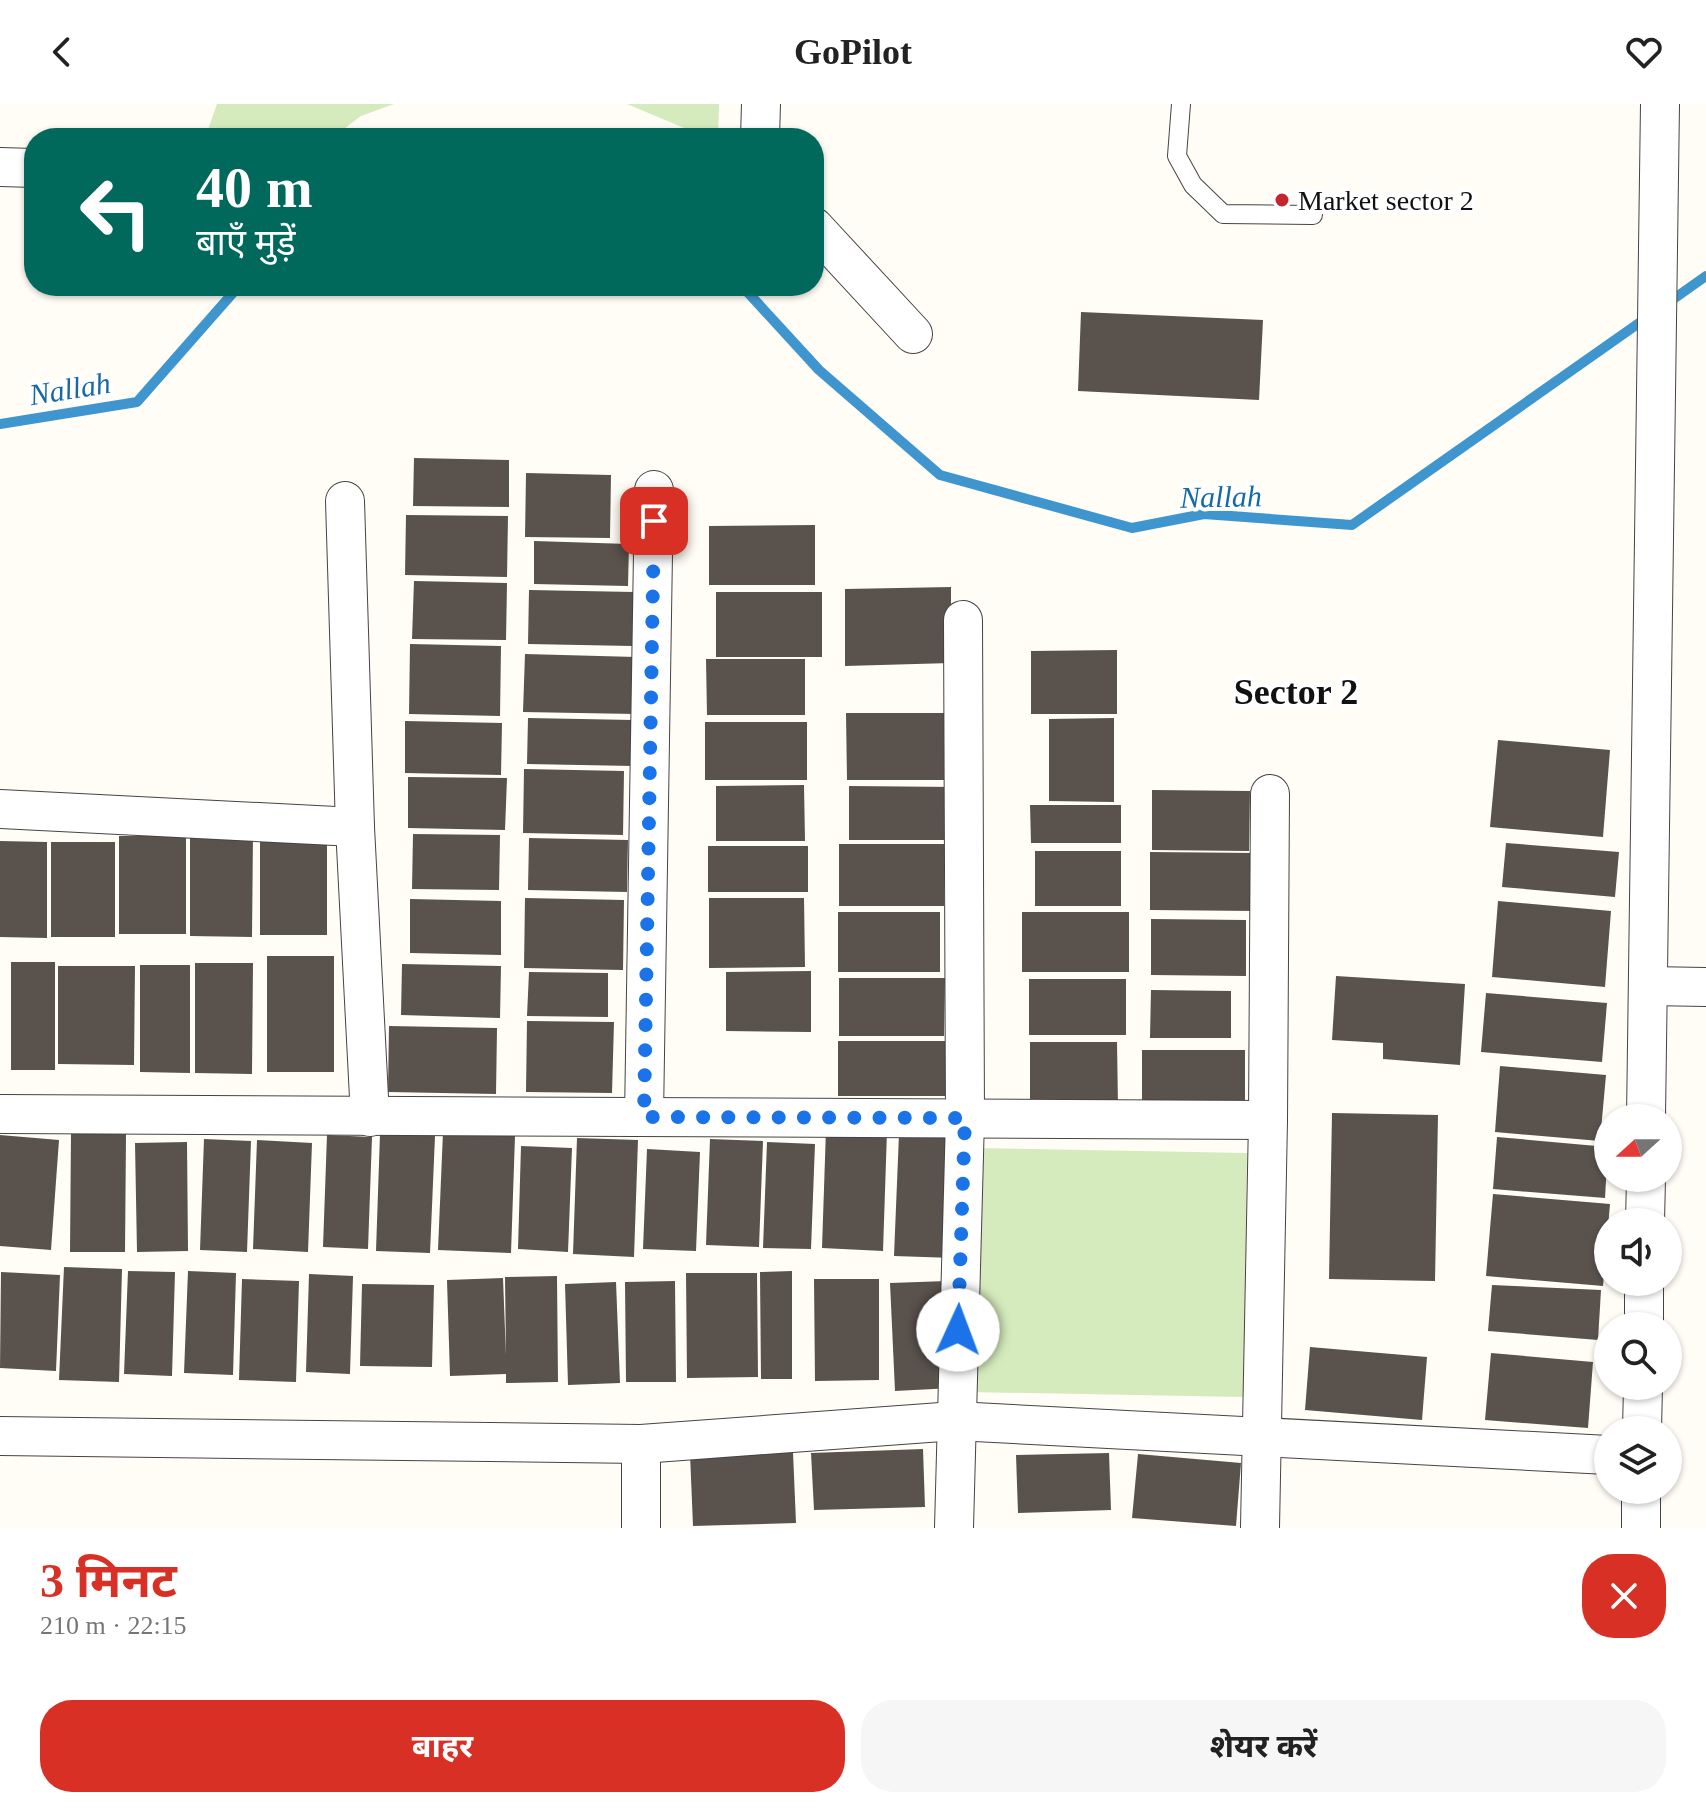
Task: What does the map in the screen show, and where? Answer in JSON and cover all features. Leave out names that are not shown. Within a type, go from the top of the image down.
[{"type":"street","points":[[760,128],[761,104]]},
{"type":"street","points":[[1646,1104],[1660,104]]},
{"type":"street","points":[[0,167],[24,168]]},
{"type":"street","points":[[824,238],[913,334]]},
{"type":"street","points":[[644,1117],[654,490]]},
{"type":"street","points":[[345,501],[355,827],[370,1117]]},
{"type":"street","points":[[954,1528],[965,1118],[963,620]]},
{"type":"street","points":[[1260,1528],[1268,1120],[1270,794]]},
{"type":"street","points":[[0,809],[355,827]]},
{"type":"street","points":[[1648,986],[1706,987]]},
{"type":"street","points":[[0,1114],[1268,1120]]},
{"type":"street","points":[[0,1436],[641,1444],[955,1421],[1594,1454]]},
{"type":"street","points":[[641,1444],[641,1528]]},
{"type":"street","points":[[1641,1504],[1641,1528]]},
{"type":"lane","points":[[1181,104],[1177,156],[1193,185],[1223,214],[1313,215]]},
{"type":"green space","points":[[217,104],[394,104],[361,116],[345,128],[209,128]]},
{"type":"green space","points":[[627,104],[719,104],[718,128],[684,128]]},
{"type":"green space","points":[[972,1148],[1247,1153],[1244,1397],[968,1392]]},
{"type":"building","points":[[1081,312],[1263,320],[1259,400],[1078,391]]},
{"type":"building","points":[[414,458],[509,460],[509,507],[413,506]]},
{"type":"building","points":[[526,473],[611,475],[610,538],[525,537]]},
{"type":"building","points":[[406,515],[508,516],[507,577],[405,575]]},
{"type":"building","points":[[815,525],[815,585],[709,585],[709,526]]},
{"type":"building","points":[[534,541],[629,544],[628,586],[534,584]]},
{"type":"building","points":[[414,581],[507,583],[506,640],[412,639]]},
{"type":"building","points":[[951,587],[951,663],[845,666],[845,589]]},
{"type":"building","points":[[529,590],[634,592],[632,646],[528,644]]},
{"type":"building","points":[[716,592],[822,592],[822,657],[716,657]]},
{"type":"building","points":[[410,644],[501,646],[500,716],[409,714]]},
{"type":"building","points":[[1117,650],[1117,714],[1031,714],[1031,651]]},
{"type":"building","points":[[525,654],[636,657],[635,714],[523,712]]},
{"type":"building","points":[[706,659],[805,659],[805,715],[707,715]]},
{"type":"building","points":[[846,713],[947,713],[946,780],[847,780]]},
{"type":"building","points":[[528,718],[633,720],[633,766],[527,764]]},
{"type":"building","points":[[1114,718],[1114,802],[1049,801],[1049,719]]},
{"type":"building","points":[[405,721],[502,723],[501,775],[405,773]]},
{"type":"building","points":[[705,722],[807,722],[807,780],[705,780]]},
{"type":"building","points":[[1498,740],[1610,750],[1603,837],[1490,827]]},
{"type":"building","points":[[524,769],[624,771],[623,835],[523,833]]},
{"type":"building","points":[[408,777],[507,778],[505,830],[408,828]]},
{"type":"building","points":[[804,785],[805,841],[716,841],[716,786]]},
{"type":"building","points":[[849,786],[956,787],[956,840],[849,840]]},
{"type":"building","points":[[1152,790],[1250,791],[1249,851],[1152,850]]},
{"type":"building","points":[[1030,805],[1121,805],[1121,843],[1031,843]]},
{"type":"building","points":[[260,811],[327,812],[327,935],[260,935]]},
{"type":"building","points":[[190,834],[253,834],[252,937],[190,936]]},
{"type":"building","points":[[413,834],[500,835],[499,890],[412,889]]},
{"type":"building","points":[[119,836],[186,836],[186,934],[119,934]]},
{"type":"building","points":[[529,838],[628,840],[627,892],[528,890]]},
{"type":"building","points":[[0,841],[47,842],[47,938],[0,937]]},
{"type":"building","points":[[51,842],[115,842],[115,937],[51,937]]},
{"type":"building","points":[[1506,843],[1619,852],[1615,897],[1502,887]]},
{"type":"building","points":[[839,844],[944,844],[944,906],[839,906]]},
{"type":"building","points":[[708,846],[808,846],[808,892],[708,892]]},
{"type":"building","points":[[1035,851],[1121,851],[1121,906],[1035,906]]},
{"type":"building","points":[[1150,852],[1255,853],[1255,911],[1150,910]]},
{"type":"building","points":[[525,898],[624,900],[623,970],[524,968]]},
{"type":"building","points":[[709,898],[804,898],[805,967],[709,968]]},
{"type":"building","points":[[410,899],[501,901],[501,955],[410,953]]},
{"type":"building","points":[[1498,901],[1611,911],[1605,987],[1492,977]]},
{"type":"building","points":[[838,912],[940,912],[940,972],[838,972]]},
{"type":"building","points":[[1022,912],[1129,912],[1129,972],[1022,972]]},
{"type":"building","points":[[1151,919],[1246,920],[1246,976],[1151,975]]},
{"type":"building","points":[[267,956],[334,956],[334,1072],[267,1072]]},
{"type":"building","points":[[11,962],[55,962],[55,1070],[11,1070]]},
{"type":"building","points":[[195,963],[253,963],[252,1074],[195,1073]]},
{"type":"building","points":[[402,964],[501,966],[500,1018],[401,1015]]},
{"type":"building","points":[[140,965],[190,965],[190,1073],[140,1072]]},
{"type":"building","points":[[58,966],[135,966],[134,1065],[58,1064]]},
{"type":"building","points":[[811,971],[811,1032],[726,1031],[726,972]]},
{"type":"building","points":[[529,972],[608,973],[608,1017],[527,1016]]},
{"type":"building","points":[[1336,976],[1465,984],[1460,1065],[1383,1059],[1383,1043],[1332,1040]]},
{"type":"building","points":[[839,978],[945,978],[944,1036],[839,1036]]},
{"type":"building","points":[[1029,979],[1126,979],[1126,1035],[1029,1035]]},
{"type":"building","points":[[1151,990],[1231,991],[1231,1038],[1150,1038]]},
{"type":"building","points":[[1486,993],[1607,1003],[1602,1062],[1481,1052]]},
{"type":"building","points":[[527,1021],[614,1022],[612,1093],[526,1092]]},
{"type":"building","points":[[389,1026],[497,1028],[496,1094],[388,1092]]},
{"type":"building","points":[[838,1041],[946,1041],[946,1096],[838,1096]]},
{"type":"building","points":[[1030,1042],[1117,1042],[1118,1107],[1030,1107]]},
{"type":"building","points":[[1142,1050],[1245,1050],[1245,1105],[1142,1104]]},
{"type":"building","points":[[1500,1066],[1606,1075],[1603,1104],[1594,1104],[1594,1140],[1495,1132]]},
{"type":"building","points":[[1332,1113],[1438,1115],[1435,1281],[1329,1279]]},
{"type":"building","points":[[826,1129],[887,1131],[883,1251],[822,1248]]},
{"type":"building","points":[[443,1132],[515,1136],[511,1253],[438,1250]]},
{"type":"building","points":[[71,1133],[126,1134],[125,1252],[70,1252]]},
{"type":"building","points":[[380,1134],[435,1136],[430,1253],[376,1251]]},
{"type":"building","points":[[899,1134],[959,1137],[954,1258],[894,1256]]},
{"type":"building","points":[[0,1135],[59,1140],[51,1250],[0,1246]]},
{"type":"building","points":[[327,1135],[372,1137],[368,1249],[323,1247]]},
{"type":"building","points":[[1497,1137],[1594,1146],[1594,1192],[1605,1192],[1605,1198],[1493,1189]]},
{"type":"building","points":[[577,1138],[638,1140],[634,1257],[573,1254]]},
{"type":"building","points":[[204,1139],[251,1141],[247,1252],[200,1250]]},
{"type":"building","points":[[710,1139],[763,1141],[759,1247],[706,1245]]},
{"type":"building","points":[[257,1140],[312,1143],[308,1252],[253,1249]]},
{"type":"building","points":[[187,1142],[188,1251],[137,1252],[135,1143]]},
{"type":"building","points":[[767,1142],[815,1144],[811,1249],[763,1248]]},
{"type":"building","points":[[521,1146],[572,1148],[568,1252],[518,1249]]},
{"type":"building","points":[[647,1149],[700,1152],[696,1251],[643,1249]]},
{"type":"building","points":[[1493,1194],[1610,1204],[1610,1208],[1594,1208],[1594,1285],[1486,1276]]},
{"type":"building","points":[[64,1267],[122,1269],[119,1382],[59,1380]]},
{"type":"building","points":[[128,1271],[175,1272],[172,1376],[124,1374]]},
{"type":"building","points":[[188,1271],[236,1273],[233,1375],[184,1373]]},
{"type":"building","points":[[792,1271],[792,1379],[761,1379],[760,1272]]},
{"type":"building","points":[[1,1272],[60,1275],[56,1371],[0,1368]]},
{"type":"building","points":[[686,1273],[757,1273],[758,1377],[687,1378]]},
{"type":"building","points":[[309,1274],[353,1276],[350,1374],[306,1372]]},
{"type":"building","points":[[557,1276],[558,1382],[506,1383],[506,1374],[450,1376],[447,1280],[503,1278],[506,1356],[505,1277]]},
{"type":"building","points":[[242,1279],[299,1281],[296,1382],[239,1380]]},
{"type":"building","points":[[814,1279],[879,1279],[879,1380],[815,1381]]},
{"type":"building","points":[[675,1281],[676,1382],[626,1382],[625,1282]]},
{"type":"building","points":[[947,1281],[953,1388],[895,1391],[890,1283]]},
{"type":"building","points":[[616,1282],[620,1383],[568,1385],[565,1284]]},
{"type":"building","points":[[362,1284],[434,1285],[432,1367],[360,1366]]},
{"type":"building","points":[[1492,1285],[1594,1290],[1594,1296],[1601,1296],[1600,1312],[1594,1312],[1594,1340],[1488,1331]]},
{"type":"building","points":[[1310,1347],[1427,1357],[1422,1420],[1305,1410]]},
{"type":"building","points":[[1491,1353],[1593,1362],[1588,1428],[1485,1420]]},
{"type":"building","points":[[923,1449],[925,1507],[814,1510],[811,1453]]},
{"type":"building","points":[[793,1452],[796,1523],[693,1526],[690,1454]]},
{"type":"building","points":[[1109,1453],[1111,1510],[1018,1513],[1016,1455]]},
{"type":"building","points":[[1138,1454],[1241,1463],[1236,1526],[1132,1518]]},
{"type":"waterway","name":"Nallah","points":[[1665,305],[1706,276]]},
{"type":"waterway","name":"Nallah","points":[[0,424],[137,402],[230,296]]},
{"type":"waterway","name":"Nallah","points":[[751,296],[819,370],[940,475],[1132,528],[1204,514],[1352,525],[1649,316]]},
{"type":"place","name":"Market sector 2","points":[[1282,200]]},
{"type":"district","name":"Sector 2","points":[[1296,691]]},
{"type":"route","points":[[654,521],[644,1117],[965,1118],[958,1330]]}]
